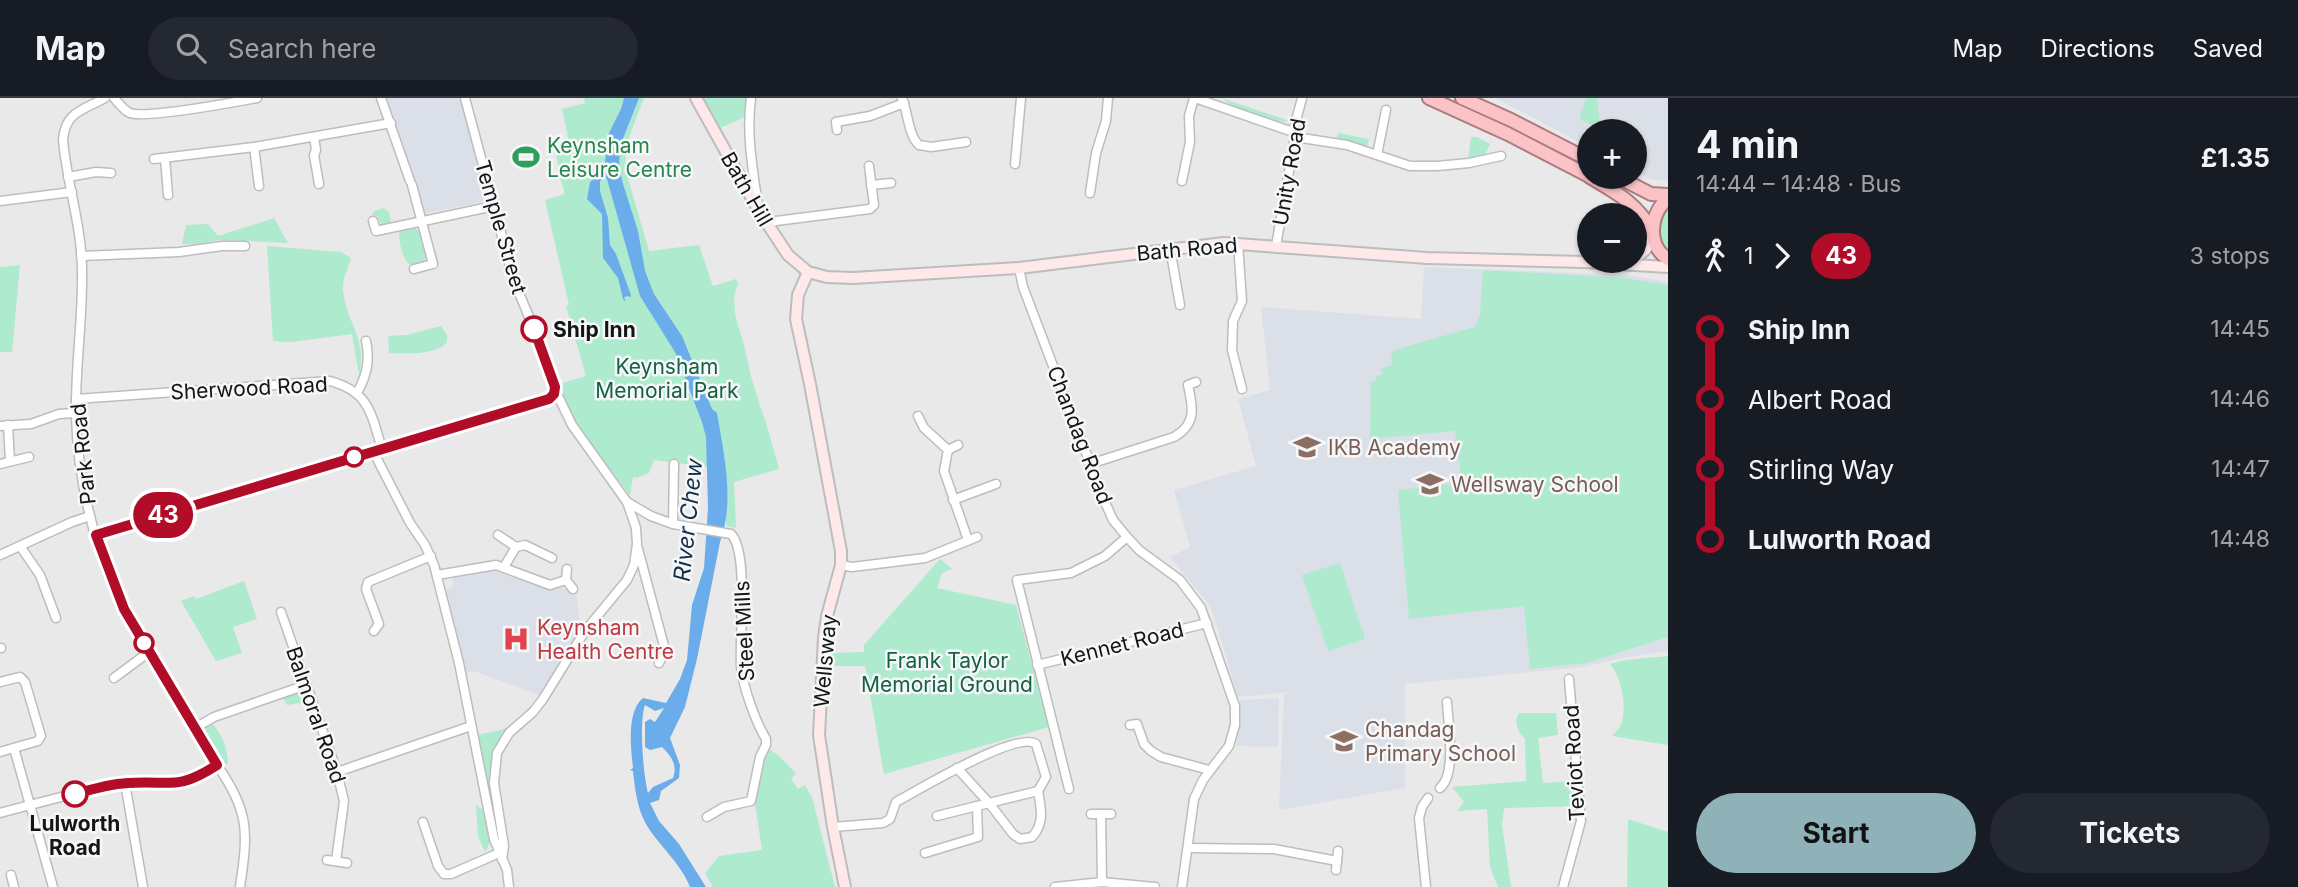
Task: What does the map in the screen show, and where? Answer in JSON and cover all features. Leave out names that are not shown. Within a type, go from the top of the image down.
[{"type":"highway","points":[[1429,98],[1577,170]]},
{"type":"highway","points":[[1462,98],[1577,154]]},
{"type":"highway","points":[[1610,189],[1642,212],[1653,232],[1658,249],[1668,259]]},
{"type":"highway","points":[[1641,189],[1668,197],[1660,207],[1653,232]]},
{"type":"main road","name":"Bath Hill","points":[[695,98],[767,224],[788,256],[808,272]]},
{"type":"main road","points":[[1647,249],[1653,232]]},
{"type":"main road","name":"Bath Road","points":[[808,272],[827,277],[853,278],[1019,268],[1170,248],[1238,243],[1427,258],[1577,263]]},
{"type":"main road","name":"Bath Road","points":[[1647,266],[1668,267]]},
{"type":"main road","name":"Wellsway","points":[[808,272],[798,295],[796,319],[841,551],[841,565],[827,616],[821,660],[820,735],[833,827],[845,887]]},
{"type":"street","name":"Park Road","points":[[105,98],[70,117],[66,121],[63,140],[81,256],[76,412],[78,444],[90,516],[124,609],[234,790],[244,821],[246,845],[240,887]]},
{"type":"street","points":[[114,98],[128,112],[134,114],[167,112],[257,98]]},
{"type":"street","points":[[382,98],[411,183],[433,264],[414,269]]},
{"type":"street","name":"Temple Street","points":[[465,98],[514,281],[544,355],[555,387],[554,394],[559,398],[572,425],[627,502]]},
{"type":"street","points":[[751,98],[749,132],[752,173],[759,211]]},
{"type":"street","points":[[1015,163],[1021,98]]},
{"type":"street","points":[[1090,193],[1096,153],[1106,121],[1108,98]]},
{"type":"street","points":[[1182,181],[1189,142],[1189,116],[1194,98],[1218,102],[1294,134],[1347,145],[1410,166],[1469,163],[1490,154],[1501,156]]},
{"type":"street","name":"Unity Road","points":[[1276,246],[1294,134],[1303,98]]},
{"type":"street","points":[[837,130],[836,122],[870,116],[903,100],[913,139],[919,145],[931,147],[966,142]]},
{"type":"street","points":[[1377,155],[1386,110]]},
{"type":"street","points":[[154,159],[254,147],[391,123]]},
{"type":"street","points":[[314,137],[314,155],[320,184]]},
{"type":"street","points":[[254,147],[258,186]]},
{"type":"street","points":[[165,158],[168,195]]},
{"type":"street","points":[[767,224],[870,209],[874,205],[869,166]]},
{"type":"street","points":[[68,177],[96,172],[111,173]]},
{"type":"street","points":[[871,185],[891,183]]},
{"type":"street","points":[[0,201],[72,192]]},
{"type":"street","points":[[373,221],[376,231],[494,206]]},
{"type":"street","points":[[1238,243],[1242,300],[1233,321],[1232,350],[1242,389]]},
{"type":"street","points":[[81,256],[245,246]]},
{"type":"street","points":[[1170,248],[1180,305]]},
{"type":"street","name":"Chandag Road","points":[[1019,268],[1023,287],[1113,520],[1139,550],[1180,580],[1201,608],[1233,699],[1235,716],[1229,746],[1209,770],[1194,799],[1182,887]]},
{"type":"street","points":[[357,393],[367,372],[366,341]]},
{"type":"street","name":"Sherwood Road","points":[[76,399],[245,389],[317,380],[338,383],[357,393],[369,407],[377,450],[410,523],[431,556],[437,575],[459,663],[494,839],[501,856]]},
{"type":"street","points":[[1090,464],[1183,432],[1193,414],[1188,385]]},
{"type":"street","points":[[96,535],[549,399],[554,394]]},
{"type":"street","points":[[10,461],[4,425],[31,424],[59,414],[76,412]]},
{"type":"street","points":[[918,416],[924,428],[948,450]]},
{"type":"street","points":[[948,450],[957,445]]},
{"type":"street","points":[[948,450],[944,471],[968,540]]},
{"type":"street","points":[[0,464],[29,457]]},
{"type":"street","points":[[673,524],[674,464]]},
{"type":"street","points":[[953,500],[996,484]]},
{"type":"street","points":[[627,502],[636,528],[637,544],[664,646],[659,663]]},
{"type":"street","name":"Steel Mills","points":[[627,502],[651,516],[673,524],[726,531],[734,537],[741,558],[743,678],[766,745],[760,757],[751,801],[724,807],[708,817]]},
{"type":"street","points":[[0,555],[90,516]]},
{"type":"street","points":[[636,528],[639,521],[651,516]]},
{"type":"street","points":[[498,535],[516,547],[525,545],[552,558]]},
{"type":"street","points":[[841,565],[852,567],[925,558],[977,537]]},
{"type":"street","points":[[1069,789],[1017,580],[1071,573],[1105,556],[1127,537]]},
{"type":"street","points":[[509,887],[507,870],[501,856],[504,846],[494,783],[497,754],[509,733],[533,712],[543,699],[585,631],[627,580],[634,565],[637,544]]},
{"type":"street","points":[[20,546],[40,575],[56,618]]},
{"type":"street","points":[[504,567],[516,547]]},
{"type":"street","points":[[374,631],[379,624],[366,589],[368,582],[431,556]]},
{"type":"street","points":[[437,575],[490,565],[504,567],[550,585],[566,580]]},
{"type":"street","points":[[567,569],[566,580],[573,589]]},
{"type":"street","name":"Balmoral Road","points":[[281,612],[337,772],[344,801],[331,861],[347,863]]},
{"type":"street","name":"Kennet Road","points":[[1037,665],[1207,623]]},
{"type":"street","points":[[114,678],[149,652]]},
{"type":"street","points":[[0,682],[14,677],[20,677],[25,682],[41,731],[38,741],[0,752]]},
{"type":"street","name":"Teviot Road","points":[[1563,887],[1581,821],[1569,679]]},
{"type":"street","points":[[195,729],[214,717],[306,685]]},
{"type":"street","points":[[1440,788],[1450,770],[1447,702]]},
{"type":"street","points":[[1137,724],[1144,744],[1151,751],[1161,757],[1209,770]]},
{"type":"street","points":[[337,772],[471,726]]},
{"type":"street","points":[[833,827],[883,823],[890,819],[896,802],[957,768],[997,750],[1032,741],[1040,750],[1046,777],[1038,791],[1042,808],[1041,822],[1032,837],[1020,839],[1013,834],[957,768]]},
{"type":"street","points":[[14,748],[53,887]]},
{"type":"street","points":[[0,813],[125,783],[179,784],[197,778],[217,765]]},
{"type":"street","points":[[125,783],[143,887]]},
{"type":"street","points":[[937,816],[1038,791]]},
{"type":"street","points":[[1426,887],[1419,818],[1428,798]]},
{"type":"street","points":[[925,853],[978,837],[977,806]]},
{"type":"street","points":[[1091,814],[1106,814],[1102,882]]},
{"type":"street","points":[[423,822],[438,866],[444,874],[451,874],[501,856]]},
{"type":"street","points":[[1188,848],[1274,849],[1337,861]]},
{"type":"street","points":[[11,875],[13,887]]},
{"type":"street","points":[[1055,887],[1102,882],[1155,887]]},
{"type":"shaded area","points":[[387,98],[460,98],[487,201],[422,214]]},
{"type":"shaded area","points":[[1495,98],[1668,98],[1668,181],[1647,177],[1647,119],[1577,119],[1577,141]]},
{"type":"shaded area","name":"Wellsway School","points":[[1424,267],[1628,275],[1668,282],[1668,651],[1584,667],[1405,684],[1405,788],[1279,810],[1284,694],[1294,692],[1238,697],[1211,607],[1170,557],[1190,547],[1174,490],[1256,466],[1238,399],[1270,390],[1261,307],[1421,319]]},
{"type":"shaded area","name":"Keynsham Health Centre","points":[[490,570],[551,589],[558,586],[577,594],[580,629],[559,671],[539,695],[474,671],[464,673],[446,590],[452,588],[453,577]]},
{"type":"shaded area","points":[[1279,698],[1278,747],[1236,746],[1241,721],[1240,700]]},
{"type":"green space","name":"Keynsham Memorial Park","points":[[584,98],[644,98],[627,142],[625,168],[649,251],[699,245],[713,286],[736,279],[738,283],[735,312],[779,469],[734,482],[736,528],[726,526],[724,469],[654,460],[649,473],[633,477],[630,495],[576,425],[559,384],[586,376],[566,306],[569,305],[545,200],[565,194],[556,155],[571,151],[562,109],[585,103]]},
{"type":"green space","points":[[704,98],[746,98],[745,117],[720,128]]},
{"type":"green space","points":[[1586,98],[1597,98],[1599,119],[1581,119]]},
{"type":"green space","points":[[1224,99],[1290,121],[1276,121],[1256,115]]},
{"type":"green space","points":[[1338,133],[1369,139],[1367,146],[1337,138]]},
{"type":"green space","points":[[1471,137],[1490,144],[1484,157],[1468,161]]},
{"type":"green space","points":[[1668,206],[1668,249],[1660,234],[1660,228]]},
{"type":"green space","points":[[383,208],[389,212],[391,223],[381,224],[377,216],[372,216],[374,211]]},
{"type":"green space","points":[[274,218],[288,243],[219,240],[182,244],[186,225],[208,224],[218,236]]},
{"type":"green space","points":[[415,227],[426,258],[423,262],[410,265],[401,249],[399,234],[400,230]]},
{"type":"green space","points":[[267,246],[341,252],[351,258],[343,290],[361,351],[359,375],[352,334],[291,342],[273,341]]},
{"type":"green space","points":[[20,265],[12,352],[0,352],[0,267]]},
{"type":"green space","points":[[1483,270],[1624,278],[1668,285],[1668,637],[1586,663],[1530,669],[1524,606],[1409,619],[1398,490],[1462,483],[1455,431],[1370,439],[1371,382],[1377,380],[1376,376],[1383,374],[1381,368],[1393,365],[1391,356],[1395,350],[1474,327],[1480,316]]},
{"type":"green space","points":[[441,326],[447,335],[447,342],[436,350],[389,353],[388,336],[407,335]]},
{"type":"green space","name":"Frank Taylor Memorial Ground","points":[[940,559],[952,569],[942,573],[937,588],[1016,605],[1049,727],[884,774],[865,666],[830,666],[831,653],[864,652],[864,645]]},
{"type":"green space","points":[[1340,563],[1365,639],[1328,651],[1302,575]]},
{"type":"green space","points":[[244,581],[257,619],[233,627],[242,653],[216,661],[181,601],[194,596],[196,599]]},
{"type":"green space","points":[[1668,656],[1668,745],[1612,736],[1622,721],[1624,704],[1618,678],[1610,664]]},
{"type":"green space","points":[[299,692],[304,694],[307,702],[287,705],[282,697]]},
{"type":"green space","points":[[1519,713],[1556,713],[1558,735],[1538,738],[1543,783],[1573,781],[1575,806],[1504,808],[1502,825],[1511,887],[1498,887],[1490,867],[1487,809],[1457,811],[1464,802],[1452,787],[1526,781],[1525,739],[1516,723]]},
{"type":"green space","points":[[211,722],[221,736],[227,752],[228,763],[222,766],[206,738],[205,733]]},
{"type":"green space","points":[[511,726],[498,743],[491,766],[492,792],[502,841],[498,842],[477,735]]},
{"type":"green space","points":[[765,748],[786,762],[796,774],[791,779],[798,789],[805,785],[812,797],[835,887],[713,887],[705,873],[719,856],[762,850],[755,804]]},
{"type":"green space","points":[[476,805],[483,810],[489,832],[488,848],[485,852],[478,836]]},
{"type":"green space","points":[[1628,819],[1668,832],[1668,887],[1627,887]]},
{"type":"water","name":"River Chew","points":[[624,98],[639,98],[620,146],[619,167],[638,231],[645,271],[654,294],[682,336],[712,409],[717,413],[725,461],[727,510],[724,526],[685,707],[670,738],[680,765],[679,778],[661,791],[659,800],[650,803],[659,821],[679,844],[706,887],[690,887],[681,870],[651,832],[640,812],[633,771],[630,770],[633,768],[632,721],[638,704],[643,698],[666,703],[687,660],[692,605],[704,568],[708,508],[706,437],[702,422],[675,352],[640,296],[607,179],[600,181],[600,191],[608,218],[610,245],[631,295],[630,298],[624,297],[626,302],[623,299],[618,278],[603,258],[602,214],[587,199],[590,182],[604,170],[608,135]],"holes":[[[645,705],[655,711],[664,708],[655,722],[650,719],[645,722],[645,747],[650,750],[662,747],[673,761],[675,769],[673,778],[653,787],[648,793],[643,761],[642,723]]]},
{"type":"bus line","name":"43","points":[[75,794],[125,783],[179,784],[197,778],[217,765],[124,609],[96,535],[549,399],[554,394],[555,387],[534,329]]},
{"type":"place","name":"Keynsham Leisure Centre","points":[[526,157]]},
{"type":"place","name":"Ship Inn","points":[[534,329]]},
{"type":"place","name":"IKB Academy","points":[[1307,447]]},
{"type":"place","name":"Wellsway School","points":[[1430,484]]},
{"type":"place","name":"Keynsham Health Centre","points":[[516,639]]},
{"type":"place","name":"Chandag Primary School","points":[[1344,741]]},
{"type":"place","name":"Lulworth Road","points":[[75,794]]}]
